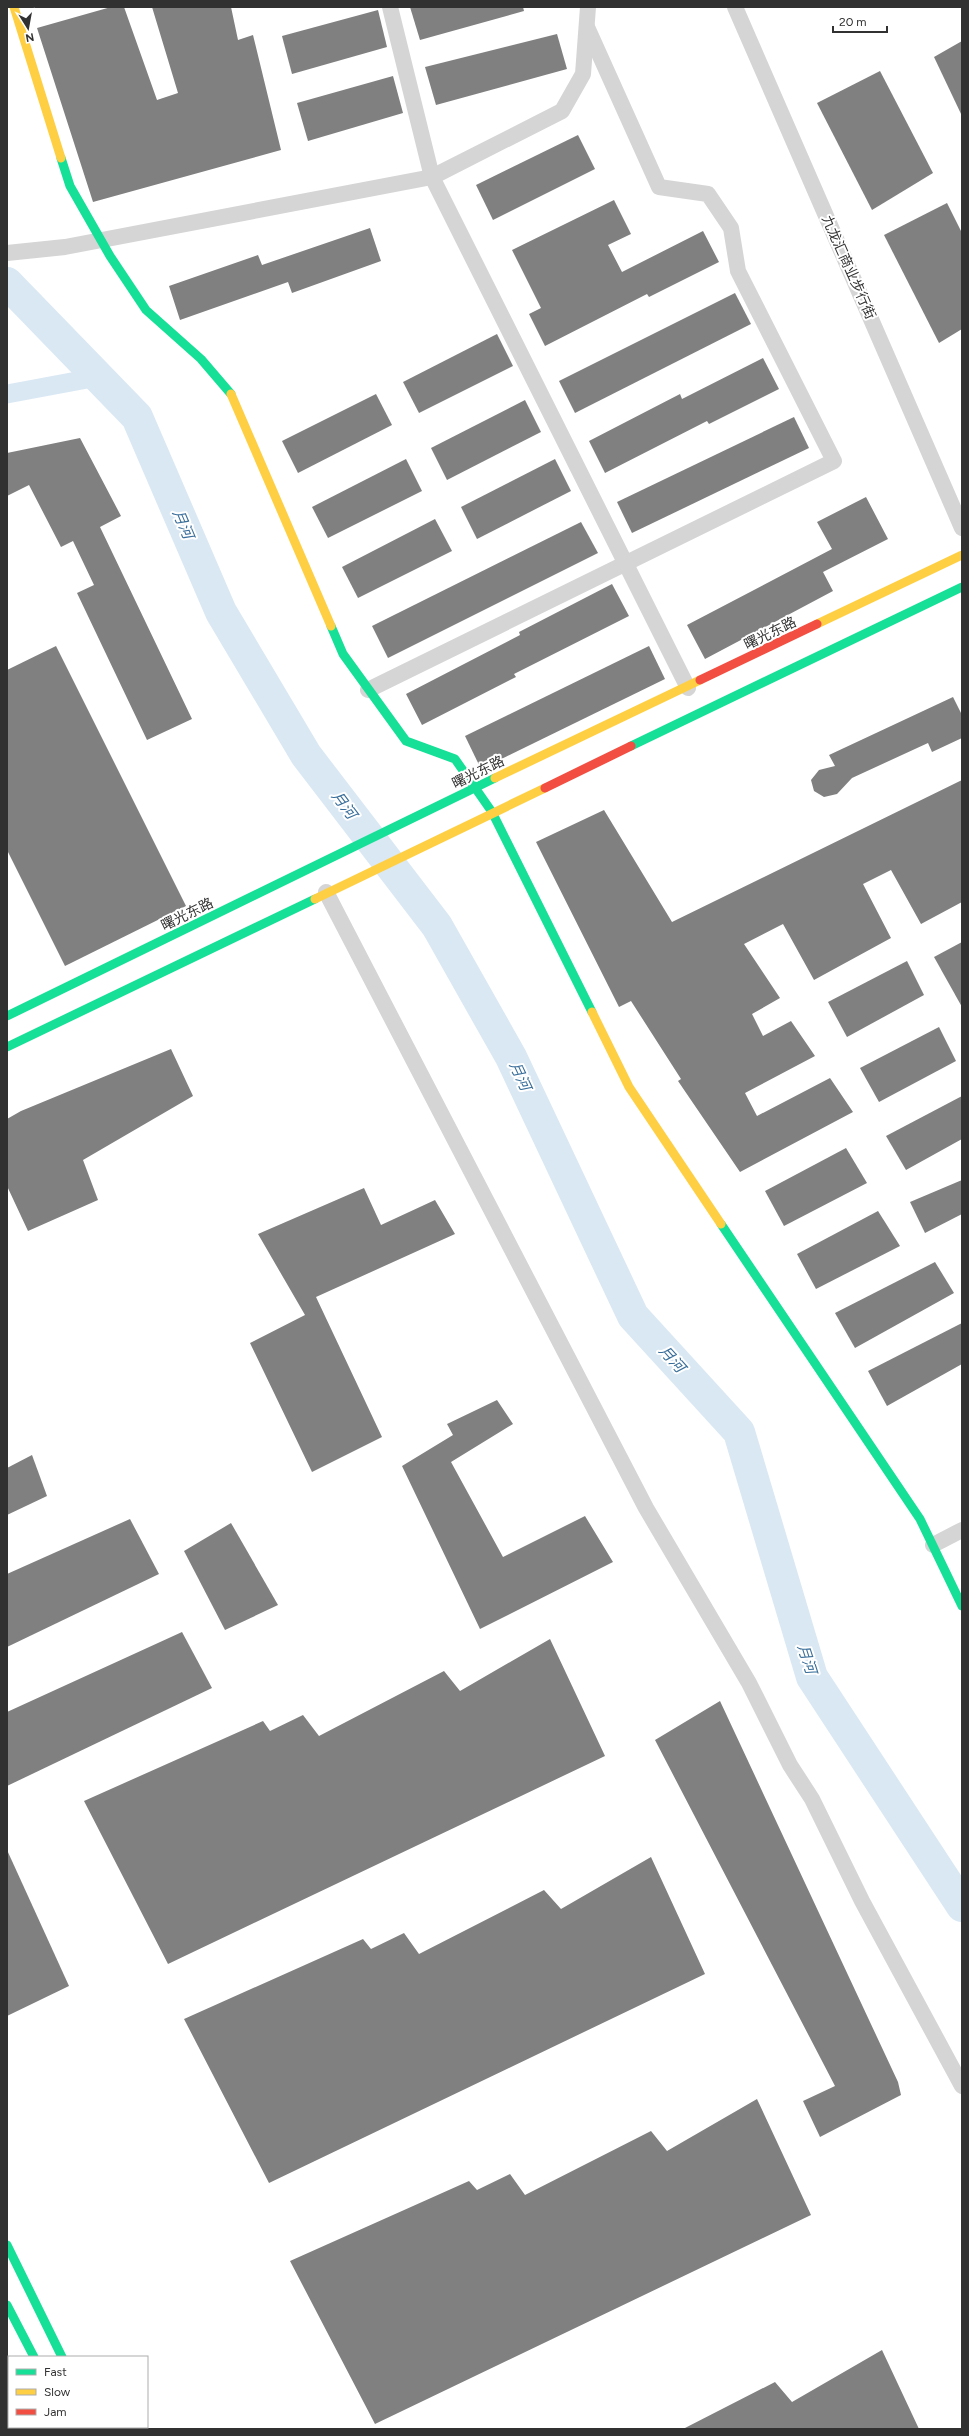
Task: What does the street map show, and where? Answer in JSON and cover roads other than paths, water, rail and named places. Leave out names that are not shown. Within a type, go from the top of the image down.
[{"type":"main road","points":[[14,7],[70,186],[101,240],[146,310],[201,359],[232,396],[343,654],[406,741],[455,759],[492,812],[629,1087],[920,1519],[962,1606]]},
{"type":"main road","name":"曙光东路","points":[[7,1016],[474,788],[688,688],[962,555]]},
{"type":"main road","points":[[7,1047],[492,812],[962,588]]},
{"type":"main road","points":[[7,2245],[62,2356]]},
{"type":"main road","points":[[7,2305],[33,2356]]},
{"type":"street","points":[[390,7],[432,177],[688,688]]},
{"type":"street","points":[[7,253],[65,247],[432,177],[562,111],[583,74],[588,7]]},
{"type":"street","name":"九龙汇商业步行街","points":[[735,7],[962,528]]},
{"type":"street","points":[[368,690],[834,461],[738,272],[731,228],[708,194],[659,187],[587,28]]},
{"type":"street","points":[[326,892],[646,1508],[749,1683],[790,1765],[812,1799],[862,1901],[962,2086]]},
{"type":"street","points":[[933,1545],[962,1530]]},
{"type":"waterway","name":"月河","points":[[7,283],[137,417],[221,612],[306,755],[437,926],[511,1057],[633,1316],[739,1432],[812,1677],[962,1906]]},
{"type":"waterway","points":[[7,394],[98,377]]}]
